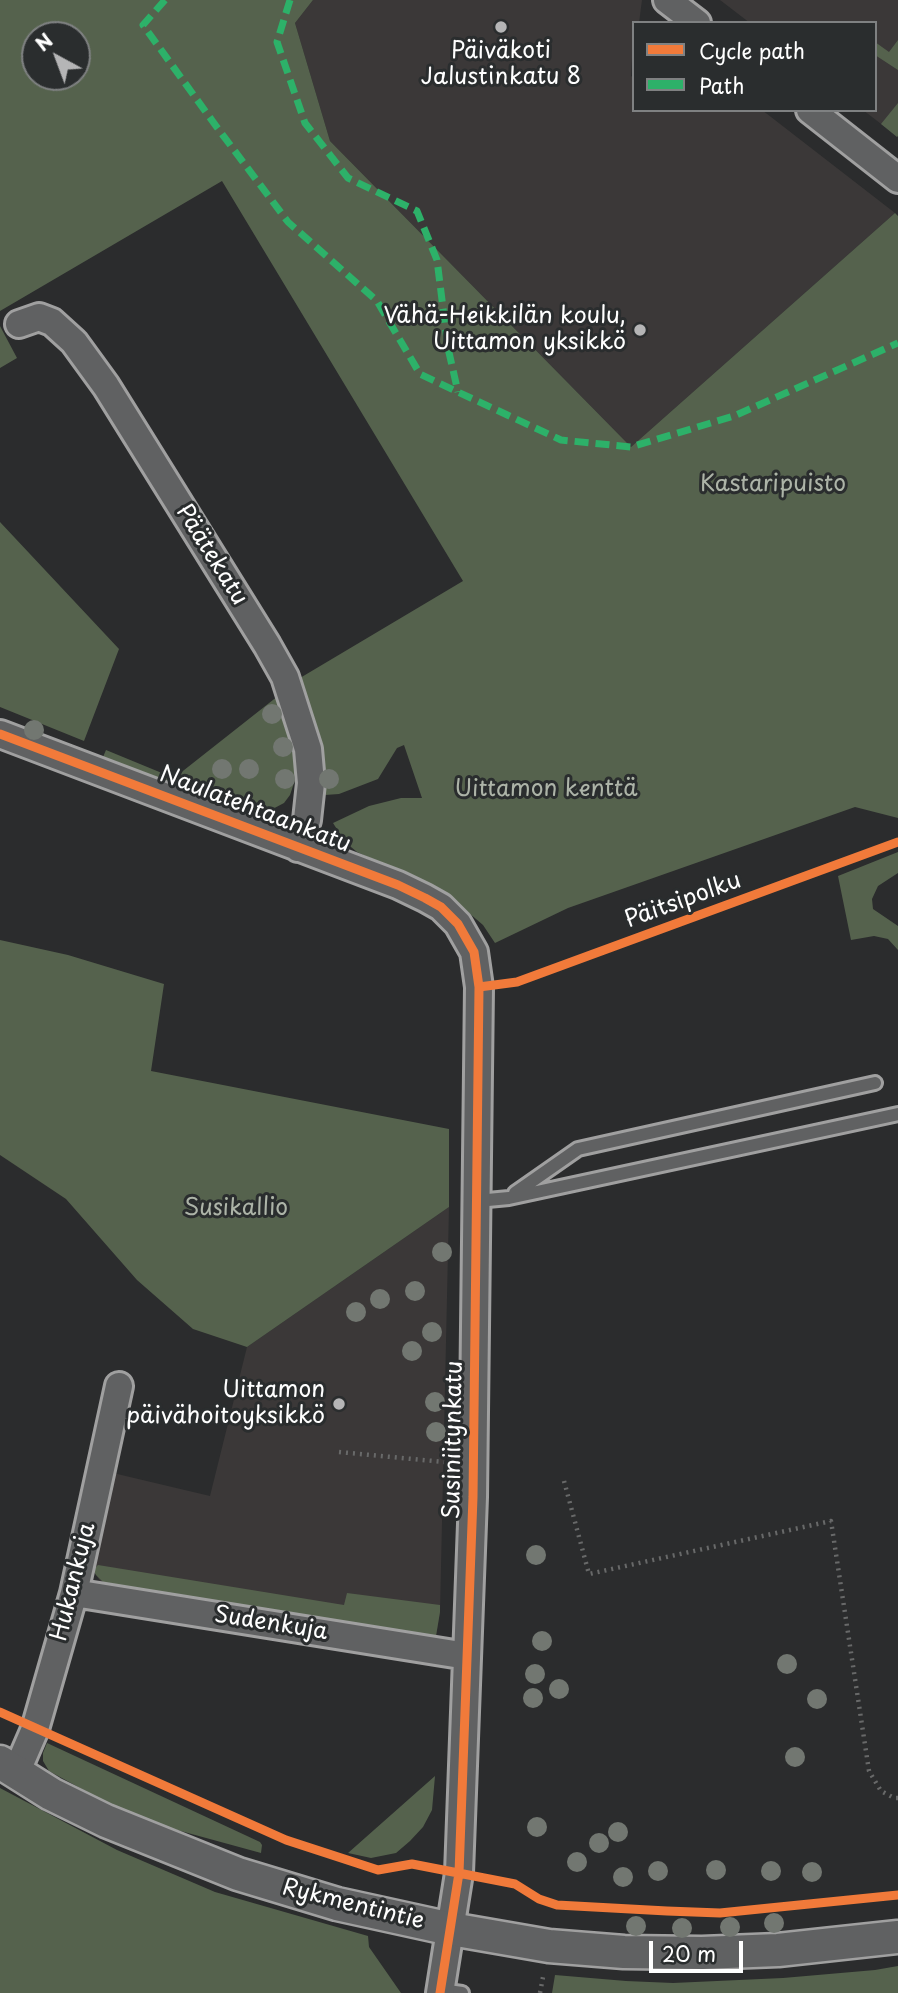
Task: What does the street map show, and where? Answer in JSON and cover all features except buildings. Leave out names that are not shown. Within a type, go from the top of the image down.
[{"type":"street","points":[[667,0],[694,21]]},
{"type":"street","points":[[813,112],[898,179]]},
{"type":"street","name":"Päätekatu","points":[[19,324],[39,317],[52,322],[82,353],[106,386],[279,667],[299,714],[309,760],[311,783],[307,820],[298,848]]},
{"type":"street","name":"Naulatehtaankatu","points":[[0,734],[425,898],[441,907],[458,924],[474,952]]},
{"type":"street","name":"Susiniitynkatu","points":[[448,1992],[451,1929],[461,1854],[473,1497],[479,987],[474,952]]},
{"type":"street","name":"Hukankuja","points":[[8,1768],[34,1729],[74,1593],[119,1386]]},
{"type":"street","name":"Sudenkuja","points":[[74,1593],[467,1657]]},
{"type":"street","name":"Rykmentintie","points":[[8,1768],[106,1821],[238,1874],[337,1904],[451,1929],[549,1946],[702,1953],[778,1950],[898,1937]]},
{"type":"lane","points":[[509,1198],[578,1149],[875,1083]]},
{"type":"lane","points":[[477,1201],[509,1198],[898,1114]]},
{"type":"path","points":[[339,1452],[448,1462]]},
{"type":"path","points":[[564,1481],[589,1574],[831,1521],[869,1771],[881,1791],[898,1798]]},
{"type":"path","points":[[540,1993],[545,1969]]},
{"type":"shaded area","name":"Vähä-Heikkilän koulu, Uittamon yksikkö","points":[[313,0],[642,0],[639,21],[632,21],[632,112],[765,112],[895,213],[631,447],[330,141],[295,23]]},
{"type":"shaded area","points":[[720,0],[898,0],[898,111],[885,127],[866,112],[877,112],[877,21],[747,21]]},
{"type":"shaded area","name":"Uittamon päivähoitoyksikkö","points":[[449,1207],[440,1612],[436,1636],[218,1604],[100,1581],[92,1563],[113,1473],[210,1496],[247,1347]]},
{"type":"green space","name":"Kastaripuisto","points":[[0,0],[313,0],[295,23],[330,141],[631,447],[895,213],[898,216],[898,818],[855,807],[568,908],[495,943],[483,925],[455,901],[414,878],[357,852],[345,842],[333,823],[369,806],[401,798],[422,798],[404,745],[397,748],[378,779],[339,794],[325,795],[314,727],[300,678],[463,581],[222,181],[0,311]]},
{"type":"green space","points":[[898,40],[898,70],[877,56],[877,43],[889,52]]},
{"type":"green space","points":[[898,103],[898,136],[897,137],[881,124]]},
{"type":"green space","points":[[0,326],[17,358],[0,368]]},
{"type":"green space","points":[[0,522],[119,649],[84,741],[0,707]]},
{"type":"green space","points":[[278,696],[296,746],[295,780],[284,803],[267,812],[248,815],[106,763],[103,757],[106,750],[174,778]]},
{"type":"green space","points":[[898,852],[898,873],[878,886],[872,899],[873,909],[898,926],[898,950],[888,939],[874,936],[851,940],[838,876]]},
{"type":"green space","name":"Susikallio","points":[[0,940],[68,955],[164,984],[151,1071],[449,1129],[449,1207],[247,1347],[193,1329],[137,1280],[66,1199],[0,1155]]},
{"type":"green space","points":[[98,1565],[344,1605],[347,1593],[440,1605],[436,1636],[112,1586],[105,1584],[96,1575],[93,1570]]},
{"type":"green space","points":[[47,1743],[260,1842],[261,1853],[155,1824],[124,1812],[49,1771],[43,1761]]},
{"type":"green space","points":[[435,1776],[432,1810],[423,1827],[410,1841],[396,1853],[371,1858],[348,1853]]},
{"type":"green space","points":[[0,1788],[117,1850],[215,1892],[368,1936],[369,1947],[401,1993],[0,1993]]},
{"type":"green space","points":[[898,1966],[898,1993],[552,1993],[555,1975],[673,1983],[783,1978]]},
{"type":"marked path","points":[[165,0],[143,25],[216,126],[288,222],[377,301],[420,374],[458,392],[561,440],[631,447],[734,416],[898,343]]},
{"type":"marked path","points":[[290,0],[277,42],[305,123],[348,178],[417,211],[437,260],[448,348],[458,392]]},
{"type":"cycle path","points":[[0,734],[398,885],[441,907],[458,924],[474,952],[479,987],[473,1497],[459,1873],[440,1993]]},
{"type":"cycle path","name":"Päitsipolku","points":[[479,987],[517,982],[898,842]]},
{"type":"cycle path","points":[[0,1712],[286,1840],[378,1870],[412,1864],[515,1884],[539,1899],[557,1905],[667,1911],[720,1913],[898,1895]]},
{"type":"place","name":"Päiväkoti Jalustinkatu 8","points":[[501,27]]},
{"type":"place","name":"Vähä-Heikkilän koulu, Uittamon yksikkö","points":[[640,330]]},
{"type":"place","name":"Uittamon päivähoitoyksikkö","points":[[339,1404]]},
{"type":"park label","name":"Uittamon kenttä","points":[[546,790]]}]
